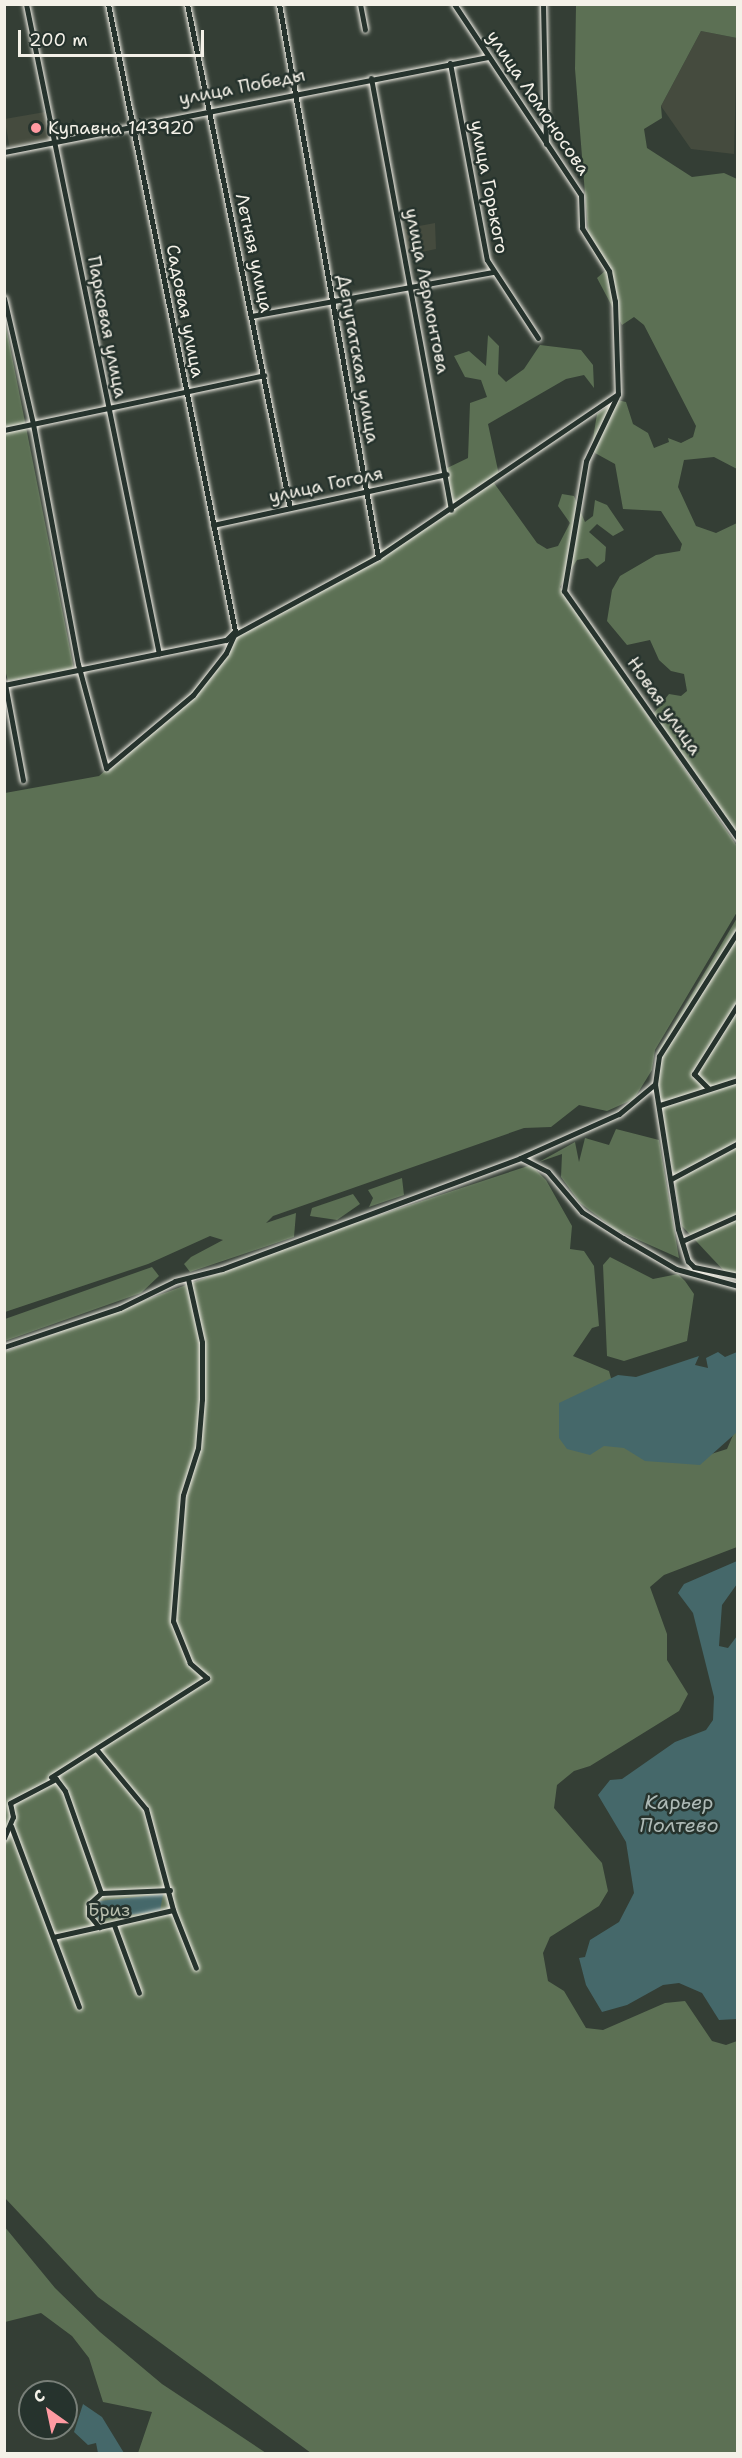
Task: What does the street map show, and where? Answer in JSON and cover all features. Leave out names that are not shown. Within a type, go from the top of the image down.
[{"type":"street","name":"Парковая улица","points":[[26,4],[107,409],[159,654]]},
{"type":"street","name":"Садовая улица","points":[[108,4],[213,525],[235,622],[234,635]]},
{"type":"street","name":"Летняя улица","points":[[187,4],[290,508]]},
{"type":"street","name":"Депутатская улица","points":[[279,4],[378,557]]},
{"type":"street","points":[[360,4],[365,30]]},
{"type":"street","name":"улица Ломоносова","points":[[454,4],[487,57],[581,195],[582,228],[609,271],[615,301],[618,394]]},
{"type":"street","points":[[543,4],[546,144]]},
{"type":"street","name":"улица Победы","points":[[4,152],[295,91],[487,57]]},
{"type":"street","name":"улица Горького","points":[[450,63],[482,238],[493,272],[538,338]]},
{"type":"street","name":"улица Лермонтова","points":[[371,78],[451,510]]},
{"type":"street","points":[[251,316],[411,290],[493,272]]},
{"type":"street","points":[[4,298],[33,424],[80,670],[106,768],[193,695],[226,653],[234,635]]},
{"type":"street","points":[[4,430],[264,375]]},
{"type":"street","points":[[23,780],[5,684],[159,654],[234,635],[378,557],[451,510],[618,394]]},
{"type":"street","name":"Новая улица","points":[[618,394],[586,461],[564,591],[738,839]]},
{"type":"street","name":"улица Гоголя","points":[[213,525],[446,474]]},
{"type":"street","points":[[738,931],[659,1056],[655,1084],[682,1241],[694,1267],[738,1276]]},
{"type":"street","points":[[708,1088],[694,1074],[738,1004]]},
{"type":"street","points":[[660,1105],[738,1080]]},
{"type":"street","points":[[4,1347],[120,1308],[188,1278],[520,1158],[620,1114],[655,1084]]},
{"type":"street","points":[[671,1179],[738,1143]]},
{"type":"street","points":[[520,1158],[548,1172],[582,1212],[623,1238],[676,1269],[738,1286]]},
{"type":"street","points":[[682,1241],[738,1216]]},
{"type":"street","points":[[80,2007],[11,1826],[10,1803],[97,1750],[207,1678],[190,1663],[173,1621],[183,1495],[198,1448],[202,1399],[202,1342],[188,1278]]},
{"type":"street","points":[[97,1750],[146,1809],[170,1890],[173,1910],[196,1968]]},
{"type":"street","points":[[51,1778],[65,1791],[101,1893]]},
{"type":"street","points":[[4,1838],[11,1826]]},
{"type":"street","points":[[99,1927],[93,1925],[89,1904],[101,1893],[170,1890]]},
{"type":"street","points":[[53,1937],[173,1910]]},
{"type":"street","points":[[114,1925],[138,1993]]},
{"type":"shaded area","points":[[701,31],[737,38],[734,154],[691,149],[661,106]]},
{"type":"shaded area","points":[[45,112],[50,140],[9,147],[5,119]]},
{"type":"shaded area","points":[[435,223],[436,249],[407,255],[403,229]]},
{"type":"green space","points":[[576,5],[737,5],[737,38],[701,31],[661,106],[662,118],[644,129],[647,148],[692,177],[724,173],[737,179],[737,469],[714,457],[684,460],[678,487],[696,526],[716,533],[737,523],[737,837],[653,714],[669,694],[681,696],[687,691],[684,674],[671,671],[659,660],[650,640],[627,645],[607,621],[612,590],[620,576],[656,555],[680,551],[682,544],[661,511],[623,509],[615,464],[595,453],[592,445],[597,414],[617,400],[626,402],[633,424],[648,433],[654,448],[669,442],[668,438],[681,443],[693,437],[696,426],[644,325],[634,317],[622,325],[597,278],[605,271],[589,244],[575,69]]},
{"type":"green space","points":[[4,316],[74,669],[8,681],[4,666]]},
{"type":"green space","points":[[488,335],[499,346],[498,374],[506,382],[524,369],[540,345],[581,350],[593,365],[594,388],[584,375],[566,379],[488,424],[499,475],[494,483],[537,543],[547,549],[558,546],[570,523],[558,506],[562,494],[574,496],[585,522],[593,516],[595,500],[607,505],[624,530],[613,536],[597,524],[589,532],[606,547],[605,561],[597,567],[588,558],[577,560],[560,587],[737,846],[737,912],[655,1050],[652,1070],[634,1099],[607,1111],[579,1105],[551,1127],[524,1128],[273,1216],[266,1223],[296,1213],[294,1237],[190,1272],[184,1264],[191,1257],[223,1240],[210,1236],[148,1264],[5,1312],[5,793],[99,776],[190,694],[224,653],[232,633],[298,602],[447,510],[443,470],[468,458],[470,403],[487,397],[481,380],[465,377],[454,356],[469,351],[486,366]]},
{"type":"green space","points":[[737,918],[737,1273],[726,1273],[682,1226],[655,1069],[658,1051]]},
{"type":"green space","points":[[616,1129],[659,1140],[679,1258],[616,1230],[580,1203],[561,1177],[562,1154],[539,1162],[575,1142],[579,1162],[585,1138],[609,1145]]},
{"type":"green space","name":"Бриз","points":[[531,1165],[546,1180],[572,1226],[570,1249],[584,1251],[594,1266],[599,1326],[592,1328],[573,1356],[609,1371],[614,1389],[606,1439],[689,1461],[727,1449],[737,1426],[737,1547],[664,1575],[650,1587],[667,1634],[667,1660],[688,1694],[679,1711],[590,1766],[574,1771],[557,1785],[554,1808],[602,1863],[608,1891],[599,1906],[550,1937],[543,1953],[548,1981],[564,1991],[586,2028],[603,2030],[665,2003],[685,2001],[712,2041],[726,2045],[737,2041],[737,2453],[311,2453],[98,2297],[5,2198],[4,1352],[352,1224]]},
{"type":"green space","points":[[402,1178],[404,1195],[369,1207],[373,1198],[368,1190]]},
{"type":"green space","points":[[353,1194],[360,1204],[337,1220],[310,1216],[312,1208]]},
{"type":"green space","points":[[610,1257],[653,1279],[678,1274],[685,1281],[694,1294],[687,1341],[624,1361],[607,1356],[603,1265]]},
{"type":"green space","points":[[152,1267],[159,1276],[141,1293],[5,1341],[5,1319]]},
{"type":"green space","points":[[4,2226],[55,2288],[100,2332],[162,2384],[266,2453],[138,2453],[152,2412],[103,2402],[89,2358],[72,2336],[41,2313],[5,2322]]},
{"type":"water","points":[[718,1352],[725,1357],[737,1352],[737,1432],[700,1465],[645,1461],[624,1448],[604,1446],[590,1455],[567,1449],[559,1438],[559,1403],[618,1375],[636,1377],[699,1356],[695,1365],[708,1368],[706,1358]]},
{"type":"water","name":"Карьер Полтево","points":[[737,1561],[737,1584],[722,1605],[719,1646],[728,1648],[737,1636],[737,2019],[719,2020],[702,1993],[679,1983],[663,1985],[627,2005],[602,2012],[586,1985],[579,1958],[585,1957],[590,1940],[619,1922],[634,1893],[626,1842],[598,1795],[610,1780],[622,1779],[675,1742],[706,1730],[713,1720],[714,1697],[693,1613],[678,1593],[684,1584]]},
{"type":"water","points":[[163,1894],[160,1911],[99,1919],[94,1914],[100,1901]]},
{"type":"water","points":[[83,2404],[102,2417],[124,2453],[98,2453],[96,2443],[88,2445],[78,2436],[78,2420]]},
{"type":"place","name":"Купавна 143920","points":[[36,128]]}]
